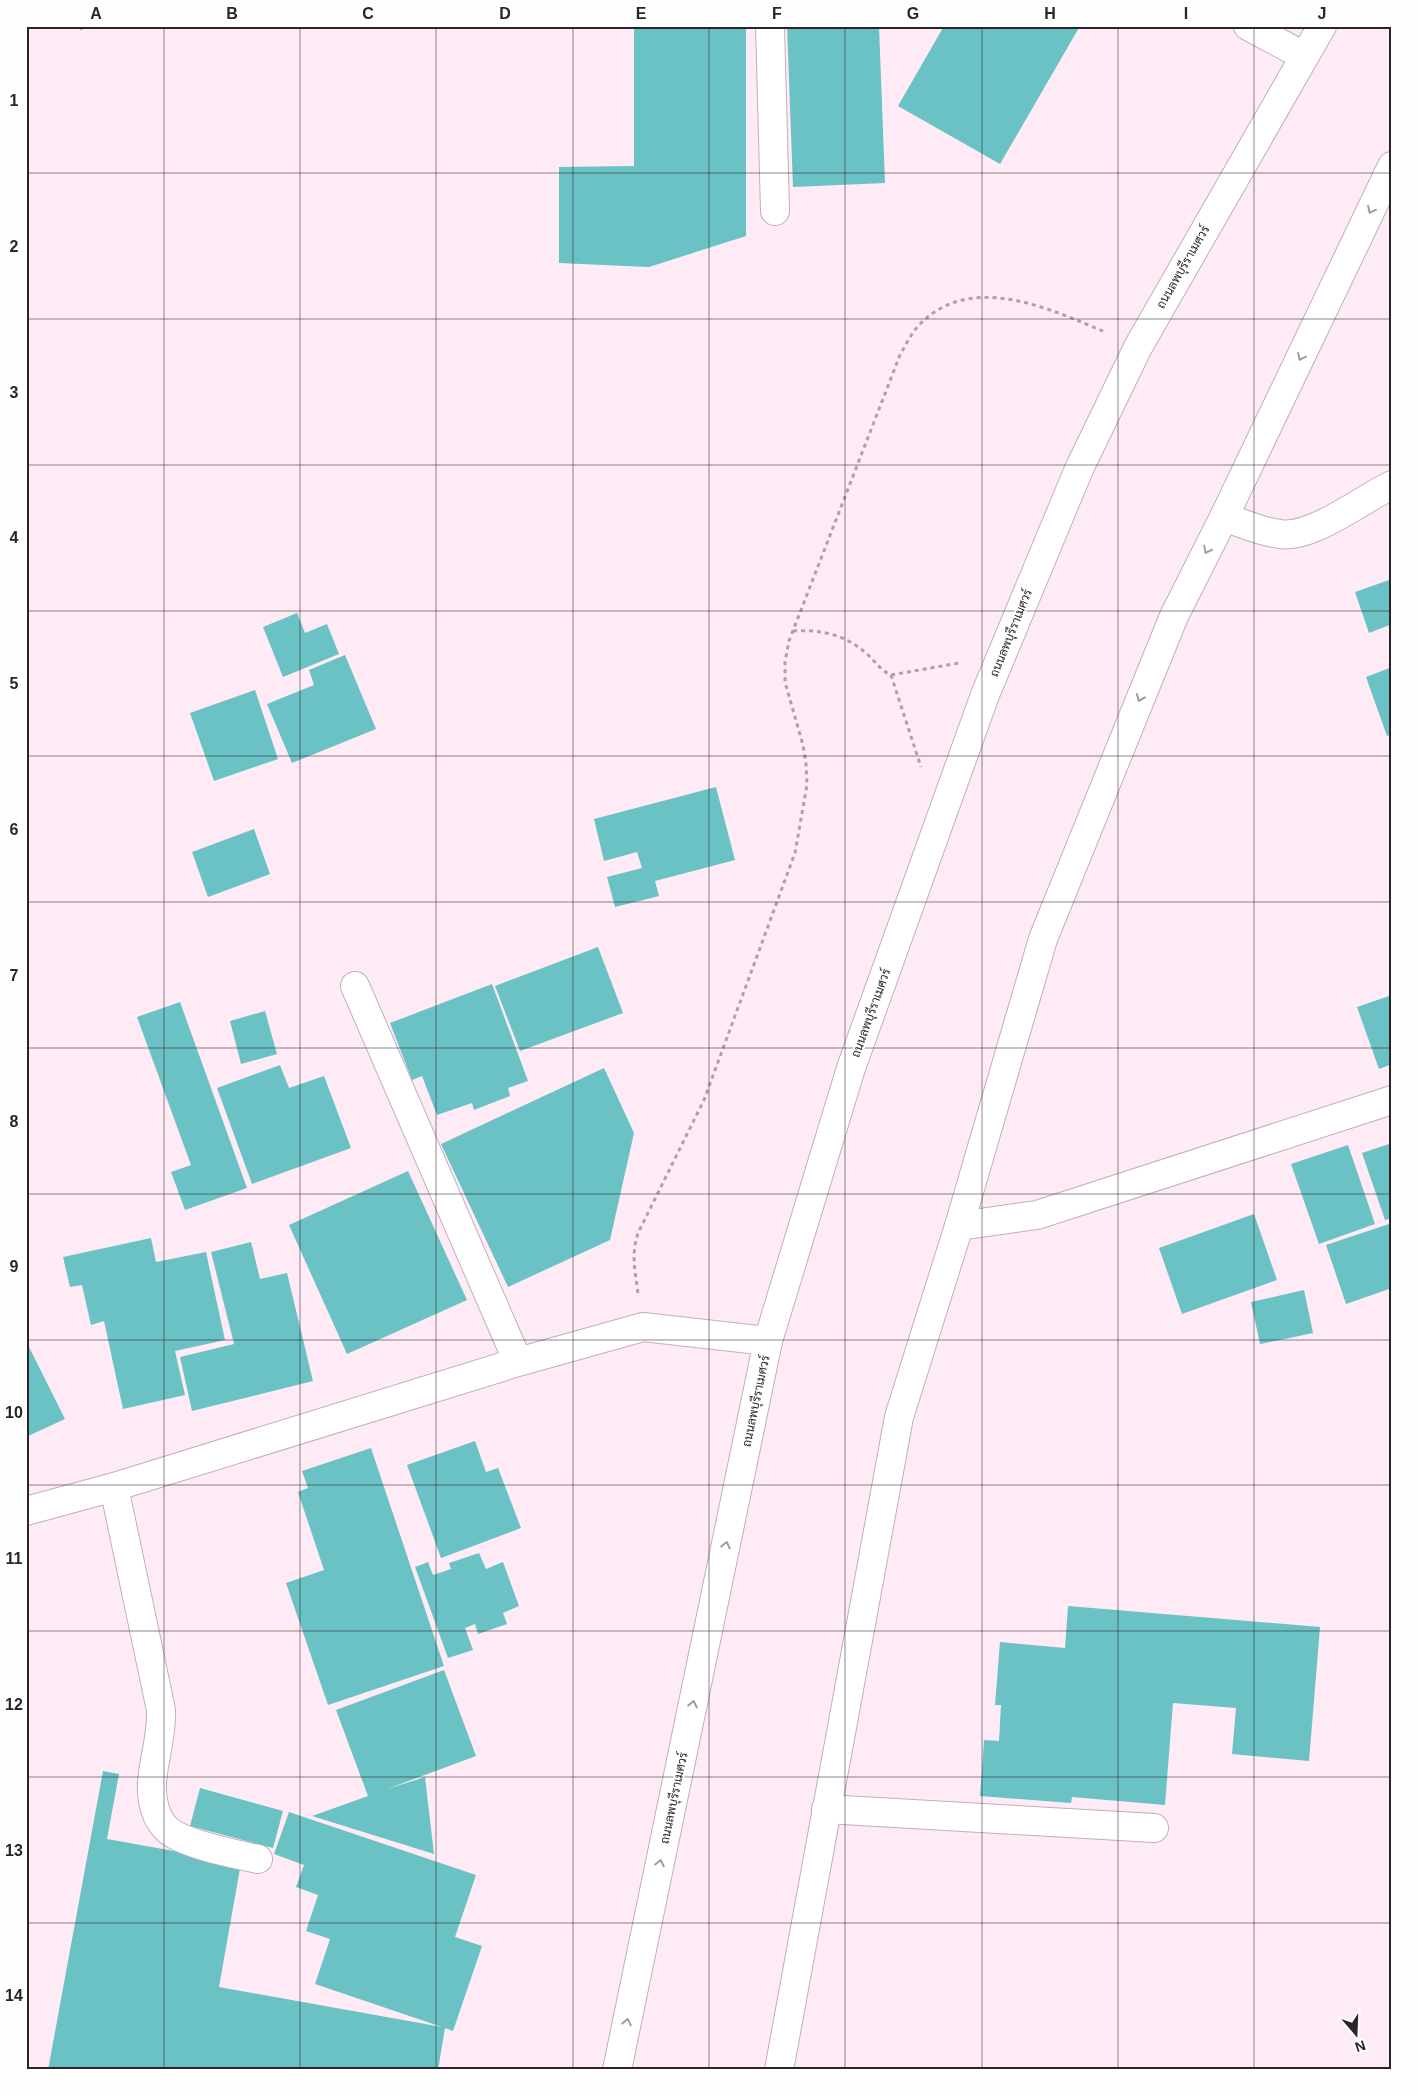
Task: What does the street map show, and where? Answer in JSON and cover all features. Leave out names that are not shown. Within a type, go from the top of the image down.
[{"type":"main road","points":[[770,26],[775,211]]},
{"type":"main road","points":[[1248,26],[1304,56]]},
{"type":"main road","name":"ถนนลพบุรีราเมศวร์","points":[[617,2070],[768,1341],[851,1068],[1001,655],[1079,469],[1138,347],[1322,26]]},
{"type":"main road","points":[[778,2070],[899,1417],[959,1226],[1043,939],[1174,616],[1224,517],[1392,166]]},
{"type":"main road","points":[[1224,517],[1274,533],[1295,534],[1317,527],[1392,485]]},
{"type":"main road","points":[[355,986],[518,1362]]},
{"type":"main road","points":[[959,1226],[1037,1215],[1392,1100]]},
{"type":"main road","points":[[26,1511],[114,1487],[518,1362],[643,1327],[768,1341]]},
{"type":"main road","points":[[114,1487],[161,1710],[160,1740],[152,1783],[156,1812],[170,1832],[198,1844],[258,1859]]},
{"type":"main road","points":[[826,1809],[1154,1828]]},
{"type":"path","points":[[643,1327],[633,1260],[634,1246],[638,1233],[704,1100],[795,853],[806,785],[803,745],[784,673],[789,641],[897,362],[912,335],[921,324],[948,304],[969,298],[1014,300],[1053,310],[1138,347]]},
{"type":"path","points":[[793,631],[821,631],[843,638],[864,652],[884,672],[891,675],[900,675],[1001,655]]},
{"type":"path","points":[[891,675],[914,750],[941,816]]},
{"type":"building","points":[[79,26],[92,26],[92,27],[80,30]]},
{"type":"building","points":[[634,26],[746,26],[746,236],[649,267],[559,263],[559,167],[634,166]]},
{"type":"building","points":[[787,26],[879,26],[885,183],[793,187]]},
{"type":"building","points":[[944,26],[1080,26],[1000,164],[898,106]]},
{"type":"building","points":[[1392,579],[1392,624],[1369,633],[1355,592]]},
{"type":"building","points":[[297,613],[305,633],[327,624],[339,654],[283,677],[263,627]]},
{"type":"building","points":[[345,655],[376,729],[292,763],[267,704],[314,685],[309,670]]},
{"type":"building","points":[[1392,667],[1392,734],[1387,736],[1366,677]]},
{"type":"building","points":[[255,690],[278,759],[214,781],[190,713]]},
{"type":"building","points":[[716,787],[735,860],[655,881],[659,896],[615,907],[607,877],[642,868],[637,852],[604,861],[594,819]]},
{"type":"building","points":[[254,829],[270,874],[208,897],[192,852]]},
{"type":"building","points":[[598,947],[623,1013],[520,1051],[495,986]]},
{"type":"building","points":[[492,984],[528,1081],[508,1088],[510,1096],[474,1110],[472,1103],[437,1115],[422,1076],[412,1080],[390,1023]]},
{"type":"building","points":[[1392,995],[1392,1064],[1379,1069],[1357,1007]]},
{"type":"building","points":[[180,1002],[247,1188],[185,1210],[171,1172],[191,1165],[137,1017]]},
{"type":"building","points":[[265,1011],[277,1054],[241,1064],[230,1021]]},
{"type":"building","points":[[280,1065],[289,1088],[324,1076],[351,1148],[252,1184],[217,1088]]},
{"type":"building","points":[[604,1068],[634,1133],[610,1240],[508,1287],[441,1144]]},
{"type":"building","points":[[1392,1143],[1392,1218],[1385,1220],[1362,1153]]},
{"type":"building","points":[[1348,1145],[1375,1224],[1319,1244],[1291,1164]]},
{"type":"building","points":[[408,1171],[467,1300],[347,1354],[289,1225]]},
{"type":"building","points":[[1254,1214],[1277,1280],[1182,1314],[1159,1248]]},
{"type":"building","points":[[1392,1223],[1392,1288],[1346,1304],[1326,1245]]},
{"type":"building","points":[[151,1238],[156,1262],[206,1252],[225,1340],[175,1351],[185,1395],[123,1409],[104,1321],[91,1325],[82,1285],[70,1287],[63,1257]]},
{"type":"building","points":[[251,1242],[260,1279],[287,1273],[313,1381],[192,1411],[180,1357],[234,1344],[211,1252]]},
{"type":"building","points":[[1304,1290],[1313,1333],[1260,1344],[1251,1302]]},
{"type":"building","points":[[26,1341],[65,1419],[26,1437]]},
{"type":"building","points":[[475,1441],[486,1472],[498,1468],[521,1528],[441,1558],[407,1465]]},
{"type":"building","points":[[371,1448],[444,1666],[328,1705],[286,1583],[324,1570],[298,1492],[308,1488],[302,1471]]},
{"type":"building","points":[[479,1553],[486,1569],[503,1562],[519,1606],[503,1613],[507,1624],[478,1634],[475,1624],[465,1628],[473,1650],[448,1658],[415,1567],[428,1562],[433,1575],[451,1569],[449,1563]]},
{"type":"building","points":[[1068,1606],[1320,1627],[1309,1761],[1232,1754],[1236,1708],[1173,1703],[1165,1805],[1072,1797],[1071,1803],[980,1796],[984,1740],[999,1741],[1001,1705],[995,1705],[1000,1642],[1065,1648]]},
{"type":"building","points":[[444,1670],[476,1756],[387,1789],[425,1777],[434,1854],[312,1816],[368,1796],[336,1710]]},
{"type":"building","points":[[103,1771],[119,1774],[107,1839],[241,1863],[219,1987],[442,2027],[315,1984],[330,1939],[306,1931],[318,1895],[296,1887],[304,1865],[274,1854],[289,1812],[476,1875],[455,1937],[482,1946],[453,2031],[445,2028],[438,2070],[48,2070]]},
{"type":"building","points":[[200,1788],[283,1811],[273,1848],[190,1826]]}]
